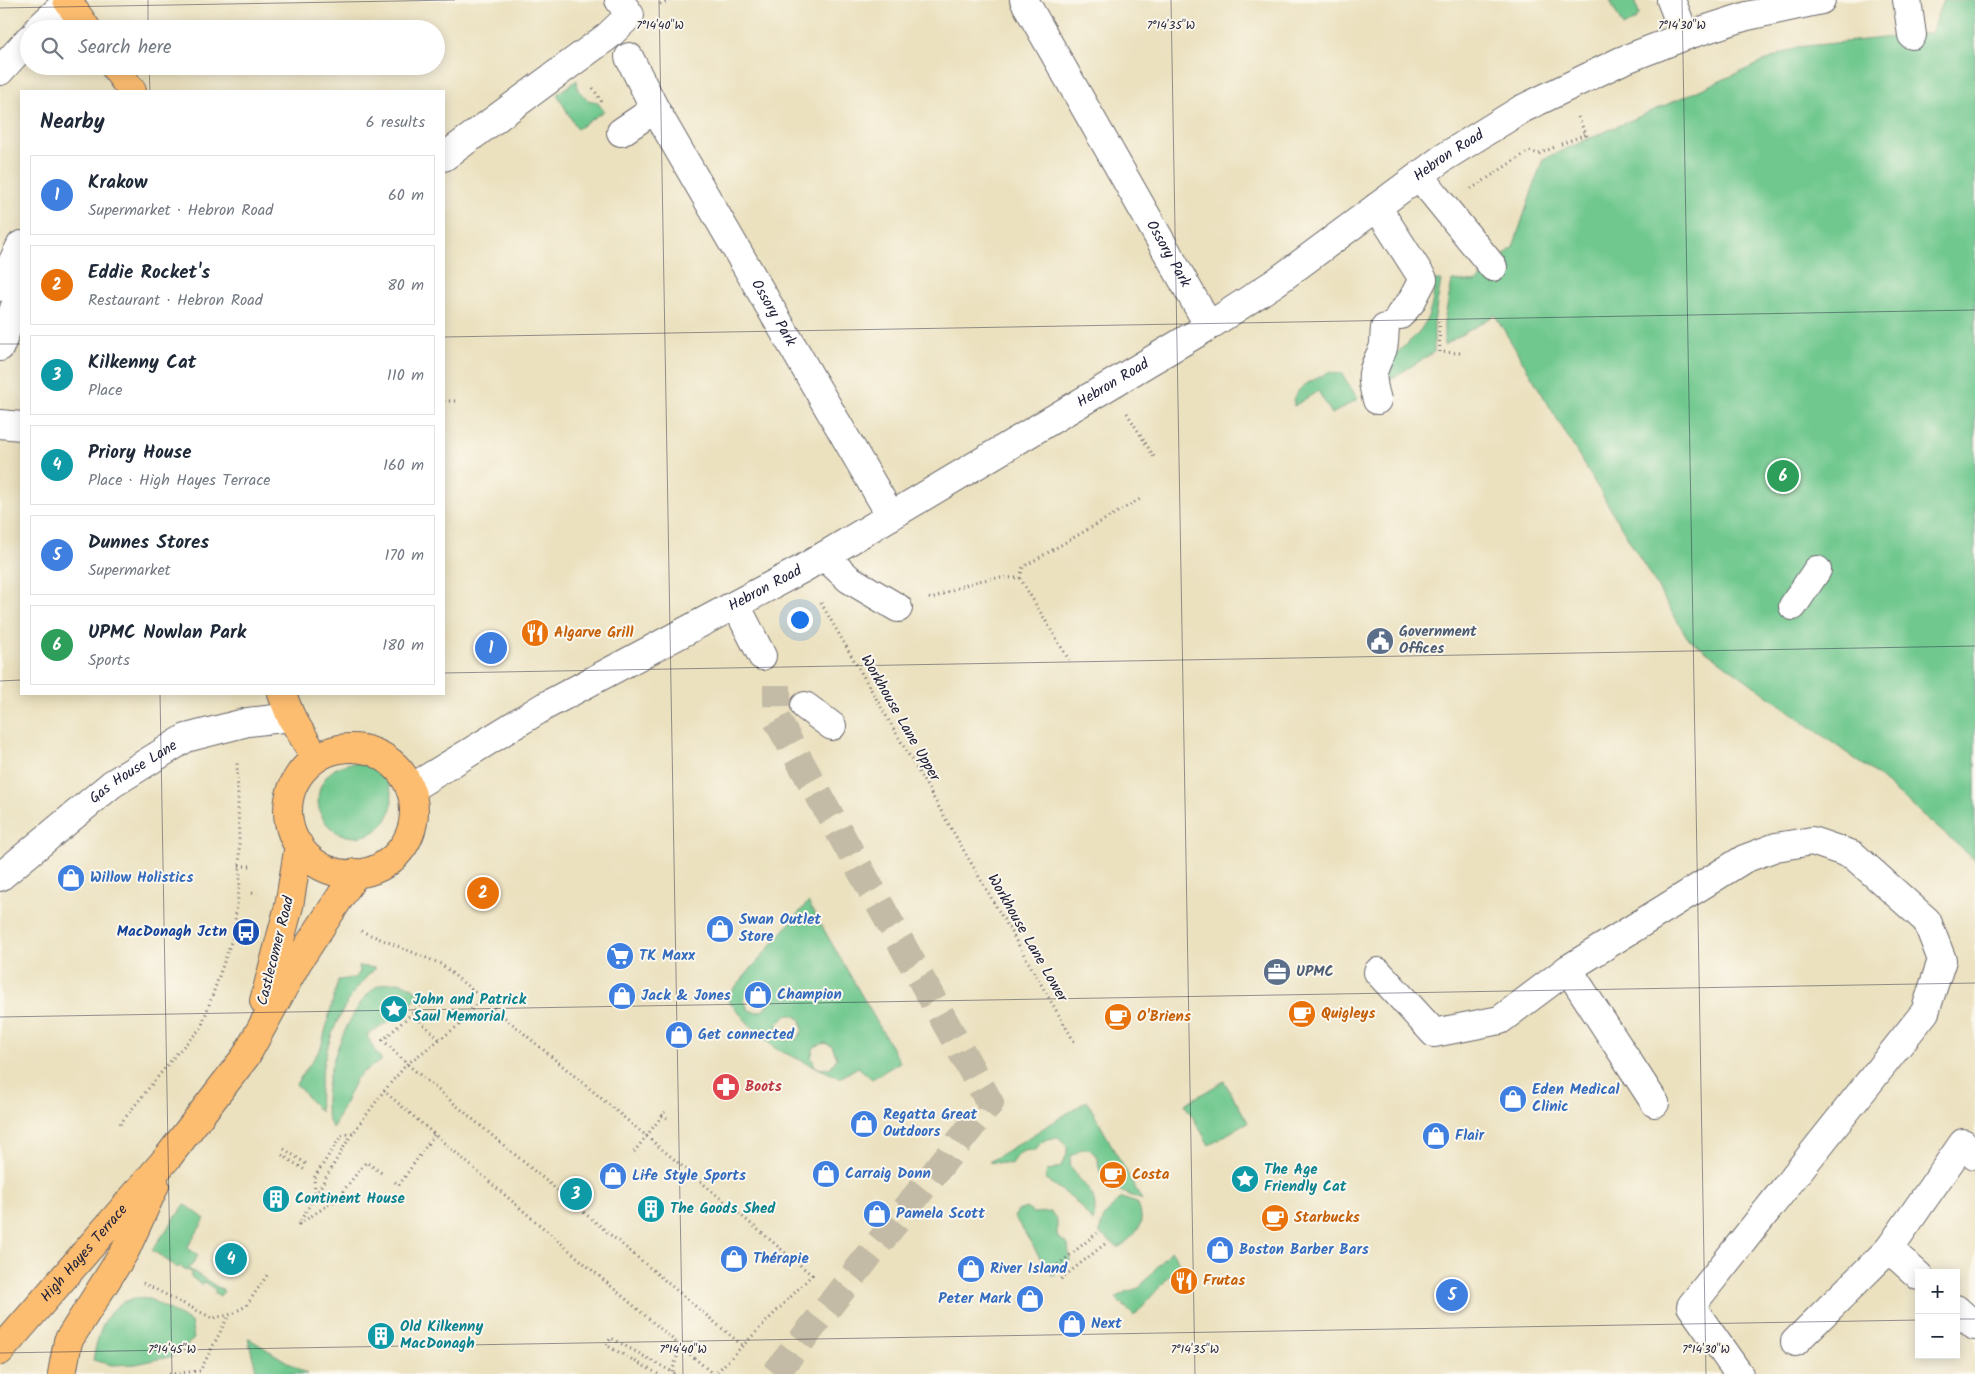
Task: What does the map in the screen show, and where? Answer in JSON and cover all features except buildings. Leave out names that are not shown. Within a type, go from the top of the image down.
[{"type":"main road","points":[[68,0],[81,20]]},
{"type":"main road","points":[[120,75],[131,90]]},
{"type":"main road","points":[[287,705],[316,758]]},
{"type":"main road","points":[[352,748],[370,751],[387,759],[401,772],[410,789],[414,807],[412,827],[404,844],[392,859],[375,869],[356,873],[337,872],[319,865],[303,852],[292,833],[288,813],[291,791],[300,773],[316,758],[333,750],[352,748]]},
{"type":"main road","name":"Castlecomer Road","points":[[246,1056],[269,986],[289,906],[299,844]]},
{"type":"main road","name":"Castlecomer Road","points":[[168,1157],[246,1056],[298,963],[356,873]]},
{"type":"main road","points":[[62,1374],[68,1341],[125,1251],[168,1157]]},
{"type":"main road","name":"High Hayes Terrace","points":[[0,1351],[168,1157]]},
{"type":"street","points":[[47,20],[68,0]]},
{"type":"street","points":[[445,156],[608,36],[630,15],[619,0]]},
{"type":"street","name":"Ossory Park","points":[[1024,0],[1209,326]]},
{"type":"street","points":[[1671,0],[1685,36]]},
{"type":"street","name":"Hebron Road","points":[[410,789],[545,706],[824,556],[1209,326],[1276,282],[1418,176],[1522,109],[1621,61],[1685,36],[1747,16],[1820,0]]},
{"type":"street","points":[[1907,0],[1912,35]]},
{"type":"street","points":[[0,71],[20,49]]},
{"type":"street","name":"Ossory Park","points":[[629,57],[655,109],[891,516]]},
{"type":"street","points":[[621,132],[655,109]]},
{"type":"street","points":[[1418,176],[1493,267]]},
{"type":"street","points":[[1377,207],[1423,279],[1411,302],[1393,322],[1376,360],[1372,385],[1377,400]]},
{"type":"street","points":[[0,287],[20,247]]},
{"type":"street","points":[[0,347],[20,293]]},
{"type":"street","points":[[0,424],[20,426]]},
{"type":"street","points":[[824,556],[849,579],[898,608]]},
{"type":"street","points":[[1793,606],[1817,570]]},
{"type":"street","points":[[736,605],[762,656]]},
{"type":"street","name":"Gas House Lane","points":[[0,877],[112,784],[186,738],[248,722],[287,705]]},
{"type":"street","points":[[805,706],[832,726]]},
{"type":"street","points":[[1378,972],[1434,1033],[1500,1020],[1568,969],[1744,859],[1776,847],[1812,841],[1853,855],[1927,921],[1942,960],[1925,1012],[1691,1306],[1739,1374]]},
{"type":"street","points":[[1568,969],[1654,1103]]},
{"type":"street","points":[[1795,1342],[1889,1249],[1971,1142]]},
{"type":"street","points":[[1889,1249],[1915,1272]]},
{"type":"street","points":[[1960,1313],[1975,1326]]},
{"type":"path","points":[[1561,144],[1586,134]]},
{"type":"path","points":[[1529,151],[1539,154],[1557,146]]},
{"type":"path","points":[[1440,352],[1461,353]]},
{"type":"path","points":[[445,401],[457,401]]},
{"type":"path","points":[[1124,409],[1154,457]]},
{"type":"path","points":[[1069,660],[1020,578],[1023,567],[1142,498]]},
{"type":"path","points":[[926,596],[932,598],[960,586],[994,576],[1020,578]]},
{"type":"path","name":"Workhouse Lane Upper","points":[[821,603],[958,844]]},
{"type":"path","points":[[120,1124],[177,1053],[201,1028],[233,936],[240,882],[236,751]]},
{"type":"path","name":"Workhouse Lane Lower","points":[[958,844],[1075,1043]]},
{"type":"path","points":[[239,866],[252,866]]},
{"type":"path","points":[[252,892],[257,894]]},
{"type":"path","points":[[361,931],[441,964],[812,1275],[714,1374],[680,1348],[384,1091]]},
{"type":"path","points":[[383,1174],[366,1162],[336,1200],[298,1225],[315,1193],[348,1140],[384,1091],[407,1064],[459,1025],[481,997]]},
{"type":"path","points":[[420,1006],[384,1040],[407,1064],[743,1346]]},
{"type":"path","points":[[413,1014],[440,1040]]},
{"type":"path","points":[[634,1152],[664,1114],[666,1118]]},
{"type":"path","points":[[315,1193],[314,1178],[341,1136],[355,1132]]},
{"type":"path","points":[[395,1182],[399,1185],[434,1135]]},
{"type":"path","points":[[284,1149],[301,1158],[308,1165]]},
{"type":"path","points":[[282,1155],[305,1170]]},
{"type":"path","points":[[1054,1268],[1097,1233]]},
{"type":"path","points":[[1061,1279],[1106,1243]]},
{"type":"path","points":[[140,1280],[212,1318],[229,1315],[246,1306],[268,1274]]},
{"type":"path","points":[[170,1374],[199,1372],[229,1315]]},
{"type":"path","points":[[658,1374],[606,1345],[611,1338],[674,1373],[680,1348]]},
{"type":"green space","points":[[1610,0],[1635,0],[1639,15],[1635,20],[1623,27]]},
{"type":"green space","points":[[1943,0],[1975,0],[1975,860],[1873,772],[1687,637],[1495,315],[1444,345],[1444,322],[1452,281],[1476,282],[1513,247],[1543,159],[1797,47],[1931,33]]},
{"type":"green space","points":[[577,80],[578,90],[588,100],[597,102],[604,111],[577,129],[557,94]]},
{"type":"green space","points":[[1434,280],[1441,280],[1434,322],[1434,352],[1391,379],[1384,376],[1392,358],[1417,334],[1426,322],[1432,302]]},
{"type":"green space","points":[[1328,372],[1342,374],[1358,399],[1332,414],[1318,391],[1294,406],[1294,399],[1300,389]]},
{"type":"green space","points":[[355,763],[376,769],[386,779],[392,800],[386,821],[376,831],[355,837],[334,831],[324,821],[318,800],[324,779],[334,769]]},
{"type":"green space","points":[[808,902],[900,1062],[872,1079],[858,1067],[840,1078],[820,1069],[776,1049],[755,1031],[726,998]],"holes":[[[757,986],[765,989],[770,1001],[764,1010],[755,1012],[748,1009],[744,1000],[748,990]],[[786,1015],[793,1015],[801,1020],[803,1030],[797,1039],[786,1040],[778,1033],[778,1023]],[[824,1043],[832,1046],[837,1058],[830,1068],[820,1069],[815,1066],[811,1057],[814,1047]]]},
{"type":"green space","points":[[359,966],[376,968],[351,997],[332,1034],[322,1073],[320,1112],[296,1084],[321,1048],[338,980],[355,978],[360,972]]},
{"type":"green space","points":[[398,982],[410,986],[421,995],[395,1018],[367,1035],[374,1050],[382,1060],[363,1072],[356,1079],[333,1128],[327,1115],[326,1097],[335,1054],[344,1033],[365,997],[376,987]]},
{"type":"green space","points":[[1224,1081],[1248,1122],[1209,1145],[1185,1104]]},
{"type":"green space","points":[[1087,1101],[1142,1200],[1111,1186],[1102,1175],[1098,1157],[1089,1149],[1082,1149],[1071,1156],[1070,1166],[1093,1196],[1095,1212],[1093,1222],[1074,1199],[1045,1179],[1047,1171],[1060,1167],[1067,1155],[1067,1146],[1058,1138],[1045,1140],[1036,1150],[1021,1152],[1011,1164],[989,1162]]},
{"type":"green space","points":[[1121,1198],[1137,1203],[1141,1218],[1135,1234],[1119,1248],[1100,1234],[1100,1228],[1104,1218]]},
{"type":"green space","points":[[185,1204],[205,1219],[187,1248],[198,1255],[189,1269],[224,1291],[220,1296],[214,1292],[216,1290],[204,1282],[202,1285],[190,1276],[192,1273],[180,1266],[178,1268],[152,1250]]},
{"type":"green space","points":[[1026,1208],[1033,1213],[1051,1212],[1057,1220],[1057,1236],[1068,1245],[1070,1261],[1053,1276],[1014,1217],[1018,1211]]},
{"type":"green space","points":[[1171,1250],[1180,1264],[1134,1316],[1116,1298],[1125,1292],[1139,1288]]},
{"type":"green space","points":[[133,1298],[150,1299],[191,1322],[194,1339],[174,1356],[136,1364],[112,1365],[93,1360],[106,1319],[117,1306]]},
{"type":"green space","points":[[248,1338],[307,1374],[257,1374]]},
{"type":"tunnel","points":[[775,1374],[990,1103],[777,720],[777,685]]},
{"type":"place","name":"UPMC Nowlan Park","points":[[1783,476]]},
{"type":"place","name":"Algarve Grill","points":[[535,633]]},
{"type":"place","name":"Government Offices","points":[[1380,641]]},
{"type":"place","name":"Krakow","points":[[491,648]]},
{"type":"place","name":"Willow Holistics","points":[[71,878]]},
{"type":"place","name":"Eddie Rocket's","points":[[483,893]]},
{"type":"place","name":"Swan Outlet Store","points":[[720,929]]},
{"type":"place","name":"MacDonagh Jctn","points":[[246,932]]},
{"type":"place","name":"TK Maxx","points":[[620,956]]},
{"type":"place","name":"UPMC","points":[[1277,972]]},
{"type":"place","name":"Champion","points":[[758,995]]},
{"type":"place","name":"Jack & Jones","points":[[622,996]]},
{"type":"place","name":"John and Patrick Saul Memorial","points":[[394,1009]]},
{"type":"place","name":"Quigleys","points":[[1302,1014]]},
{"type":"place","name":"O'Briens","points":[[1118,1017]]},
{"type":"place","name":"Get connected","points":[[679,1035]]},
{"type":"place","name":"Boots","points":[[726,1087]]},
{"type":"place","name":"Eden Medical Clinic","points":[[1513,1099]]},
{"type":"place","name":"Regatta Great Outdoors","points":[[864,1124]]},
{"type":"place","name":"Flair","points":[[1436,1136]]},
{"type":"place","name":"Carraig Donn","points":[[826,1174]]},
{"type":"place","name":"Costa","points":[[1113,1175]]},
{"type":"place","name":"Life Style Sports","points":[[613,1176]]},
{"type":"place","name":"The Age Friendly Cat","points":[[1245,1179]]},
{"type":"place","name":"Kilkenny Cat","points":[[576,1194]]},
{"type":"place","name":"Continent House","points":[[276,1199]]},
{"type":"place","name":"The Goods Shed","points":[[651,1209]]},
{"type":"place","name":"Pamela Scott","points":[[877,1214]]},
{"type":"place","name":"Starbucks","points":[[1275,1218]]},
{"type":"place","name":"Boston Barber Bars","points":[[1220,1250]]},
{"type":"place","name":"Priory House","points":[[231,1259]]},
{"type":"place","name":"Thérapie","points":[[734,1259]]},
{"type":"place","name":"River Island","points":[[971,1269]]},
{"type":"place","name":"Frutas","points":[[1184,1281]]},
{"type":"place","name":"Dunnes Stores","points":[[1452,1295]]},
{"type":"place","name":"Peter Mark","points":[[1030,1299]]},
{"type":"place","name":"Next","points":[[1072,1324]]},
{"type":"place","name":"Old Kilkenny MacDonagh","points":[[381,1336]]}]
